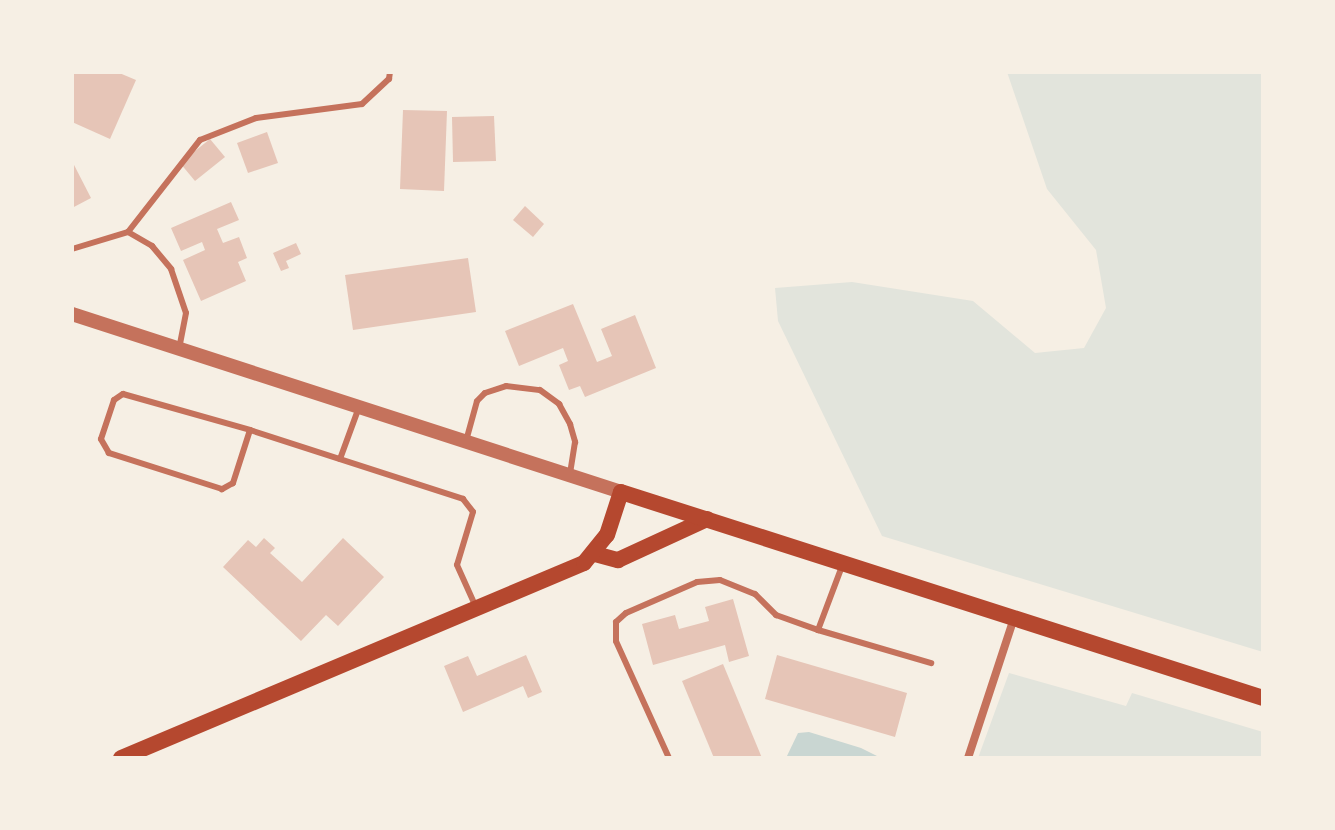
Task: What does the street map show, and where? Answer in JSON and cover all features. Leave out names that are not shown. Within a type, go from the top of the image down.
[{"type":"main road","points":[[121,758],[477,608],[595,554],[607,535],[621,492],[1263,698]]},
{"type":"main road","points":[[595,554],[618,560],[707,519]]},
{"type":"street","points":[[72,314],[621,492]]},
{"type":"street","points":[[968,758],[1015,617]]},
{"type":"lane","points":[[72,249],[128,232],[200,140],[256,118],[362,104],[389,79],[390,72]]},
{"type":"lane","points":[[128,232],[152,246],[171,269],[186,313],[179,348]]},
{"type":"lane","points":[[466,441],[477,401],[485,393],[506,386],[540,390],[559,404],[570,424],[575,442],[570,474]]},
{"type":"lane","points":[[250,430],[233,483],[222,489],[109,453],[101,439],[114,400],[123,394],[250,430],[470,503],[472,520],[457,565],[477,608]]},
{"type":"lane","points":[[340,459],[359,407]]},
{"type":"lane","points":[[818,630],[843,563]]},
{"type":"lane","points":[[669,758],[616,641],[616,622],[626,613],[697,582],[720,580],[755,594],[776,615],[931,663]]},
{"type":"shaded area","points":[[1007,72],[1263,72],[1263,652],[882,536],[778,321],[775,288],[852,282],[973,301],[1035,353],[1084,348],[1106,308],[1096,250],[1047,189]]},
{"type":"shaded area","points":[[1009,673],[1126,706],[1132,693],[1263,732],[1263,758],[978,758]]},
{"type":"shaded area","points":[[809,732],[877,756],[786,758],[798,733]]},
{"type":"building","points":[[72,72],[117,72],[136,80],[110,139],[72,122]]},
{"type":"building","points":[[403,110],[447,111],[444,191],[400,189]]},
{"type":"building","points":[[494,116],[496,161],[453,162],[452,117]]},
{"type":"building","points":[[267,132],[278,163],[248,173],[237,143]]},
{"type":"building","points":[[210,139],[225,157],[195,181],[180,163]]},
{"type":"building","points":[[72,161],[91,198],[72,208]]},
{"type":"building","points":[[231,202],[239,220],[217,229],[223,243],[239,237],[247,258],[238,262],[246,281],[201,301],[183,260],[205,250],[202,242],[181,251],[171,228]]},
{"type":"building","points":[[525,206],[544,224],[533,237],[513,220]]},
{"type":"building","points":[[296,243],[301,254],[286,261],[289,268],[281,271],[273,253]]},
{"type":"building","points":[[468,258],[476,312],[353,330],[345,275]]},
{"type":"building","points":[[573,304],[597,362],[612,356],[601,329],[635,315],[656,368],[585,397],[580,386],[569,390],[559,365],[568,361],[563,348],[519,366],[505,331]]},
{"type":"building","points":[[264,538],[275,548],[270,553],[302,582],[343,538],[384,577],[338,626],[326,615],[301,641],[223,567],[248,540],[256,547]]},
{"type":"building","points":[[733,599],[749,656],[729,662],[725,645],[653,665],[642,624],[675,615],[679,629],[709,621],[705,607]]},
{"type":"building","points":[[526,655],[542,692],[528,698],[523,686],[463,712],[444,666],[468,656],[477,676]]},
{"type":"building","points":[[777,655],[907,693],[895,737],[765,699]]},
{"type":"building","points":[[723,664],[762,758],[714,758],[682,681]]}]
